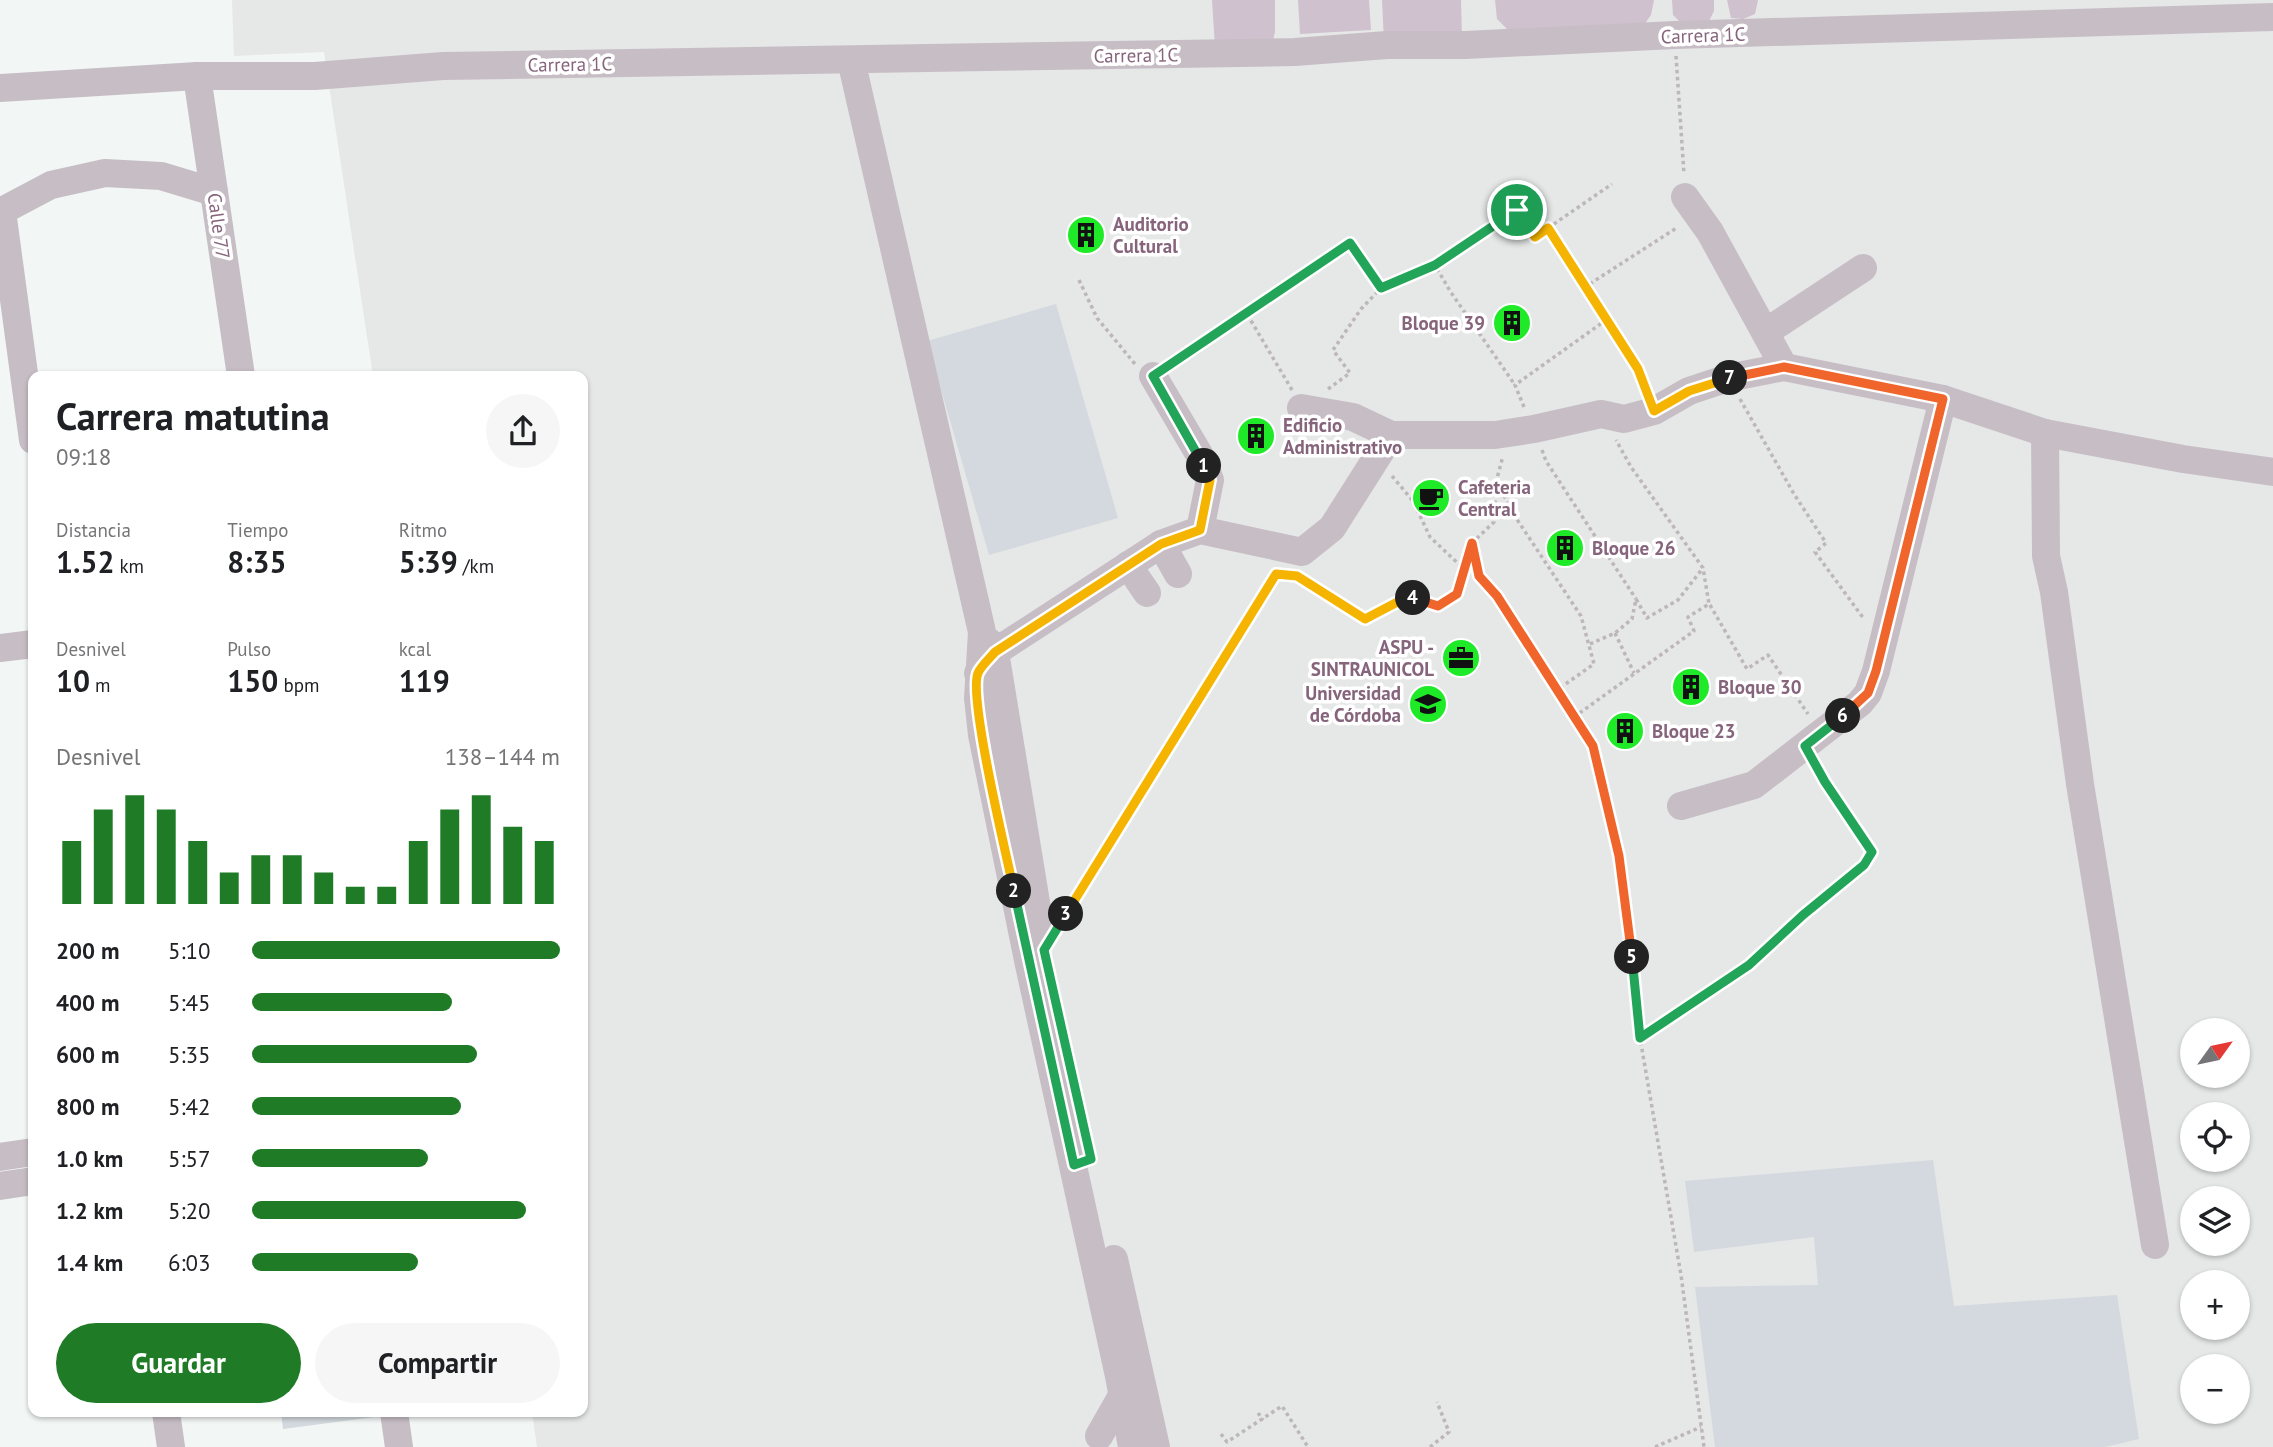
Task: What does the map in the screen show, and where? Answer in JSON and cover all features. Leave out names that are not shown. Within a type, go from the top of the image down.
[{"type":"street","name":"Carrera 1C","points":[[0,88],[197,76],[315,76],[443,66],[1295,52],[1387,45],[1465,45],[1675,35],[2273,18]]},
{"type":"street","points":[[851,60],[985,652],[1127,1380],[1132,1447]]},
{"type":"street","name":"Calle 77","points":[[197,76],[240,371]]},
{"type":"street","points":[[28,403],[2,211],[51,185],[105,173],[161,176],[214,192]]},
{"type":"street","points":[[1691,205],[1710,232],[1784,367]]},
{"type":"street","points":[[1766,332],[1863,268]]},
{"type":"street","points":[[1313,410],[1353,417],[1385,447],[1495,435],[1601,414],[1624,419],[1654,411],[1689,391],[1728,378],[1784,367],[1943,399],[2045,433],[2183,459],[2273,472]]},
{"type":"street","points":[[1153,376],[1199,454],[1210,480],[1200,530]]},
{"type":"street","points":[[1681,806],[1754,785],[1860,703],[1868,693],[1943,399]]},
{"type":"street","points":[[2045,433],[2046,556],[2054,592],[2080,784],[2154,1245]]},
{"type":"street","points":[[985,652],[1161,544],[1200,530],[1302,552],[1332,528],[1385,447]]},
{"type":"street","points":[[1161,544],[1178,574]]},
{"type":"street","points":[[1128,565],[1147,593]]},
{"type":"street","points":[[0,648],[28,645]]},
{"type":"street","points":[[985,652],[978,698],[982,735],[1029,965],[1083,1162]]},
{"type":"street","points":[[0,1157],[28,1153]]},
{"type":"street","points":[[0,1186],[28,1182]]},
{"type":"street","points":[[1099,1436],[1127,1380]]},
{"type":"street","points":[[1127,1380],[1156,1447]]},
{"type":"street","points":[[167,1417],[171,1447]]},
{"type":"street","points":[[395,1417],[399,1447]]},
{"type":"path","points":[[1585,287],[1691,205],[1675,35]]},
{"type":"path","points":[[1313,410],[1318,396],[1350,373],[1334,349],[1361,309],[1381,288],[1435,265],[1517,210],[1535,237],[1612,184]]},
{"type":"path","points":[[1548,228],[1638,369],[1654,411]]},
{"type":"path","points":[[1079,280],[1103,325],[1135,364],[1153,376],[1350,243],[1381,288]]},
{"type":"path","points":[[1435,265],[1515,385],[1546,461],[1647,618],[1678,600],[1703,568]]},
{"type":"path","points":[[1247,314],[1283,371],[1313,410]]},
{"type":"path","points":[[1515,385],[1606,320]]},
{"type":"path","points":[[1728,378],[1794,494],[1826,543],[1815,552],[1882,643]]},
{"type":"path","points":[[1601,414],[1631,467],[1703,568],[1709,604],[1747,669],[1768,655],[1812,740],[1825,782],[1872,852],[1864,865],[1803,915],[1749,965],[1640,1038]]},
{"type":"path","points":[[1044,950],[1276,574],[1297,576],[1365,619],[1407,597],[1438,606],[1457,594],[1472,543],[1493,522],[1496,482],[1504,452],[1495,435]]},
{"type":"path","points":[[1385,447],[1430,537],[1465,569]]},
{"type":"path","points":[[1496,482],[1518,521],[1581,616],[1590,644],[1594,664],[1557,690]]},
{"type":"path","points":[[1472,543],[1479,576],[1497,596],[1593,746],[1619,856],[1640,1038],[1681,1275],[1704,1447]]},
{"type":"path","points":[[1590,644],[1615,633],[1632,619],[1636,599]]},
{"type":"path","points":[[1574,717],[1694,631],[1688,617],[1709,604]]},
{"type":"path","points":[[1615,633],[1634,673]]},
{"type":"path","points":[[1430,1447],[1449,1432],[1437,1402]]},
{"type":"path","points":[[1221,1434],[1227,1442],[1282,1406],[1308,1447]]},
{"type":"path","points":[[1258,1413],[1263,1420]]},
{"type":"path","points":[[1655,1447],[1702,1427]]},
{"type":"shaded area","name":"Universidad de Córdoba","points":[[232,0],[2273,0],[2273,1447],[537,1447],[533,1417],[588,1417],[588,371],[372,371],[324,52],[234,56]]},
{"type":"shaded area","points":[[1212,0],[1275,0],[1275,32],[1272,44],[1215,47]]},
{"type":"shaded area","points":[[1298,0],[1369,0],[1371,30],[1300,34]]},
{"type":"shaded area","points":[[1382,0],[1461,0],[1462,39],[1384,42]]},
{"type":"shaded area","points":[[1495,0],[1654,0],[1651,15],[1644,25],[1513,30],[1507,29],[1497,19]]},
{"type":"shaded area","points":[[1672,0],[1714,0],[1714,11],[1709,21],[1683,25],[1673,15]]},
{"type":"shaded area","points":[[1727,0],[1758,0],[1755,14],[1743,19],[1731,18]]},
{"type":"shaded area","points":[[1056,304],[1118,518],[989,555],[927,341]]},
{"type":"shaded area","points":[[1933,1160],[1954,1306],[2117,1295],[2139,1439],[2105,1447],[1715,1447],[1695,1287],[1818,1285],[1814,1237],[1694,1252],[1685,1181]]},
{"type":"shaded area","points":[[282,1417],[374,1417],[283,1429]]},
{"type":"place","name":"Auditorio Cultural","points":[[1086,235]]},
{"type":"place","name":"Bloque 39","points":[[1512,323]]},
{"type":"place","name":"Edificio Administrativo","points":[[1256,436]]},
{"type":"place","name":"Cafeteria Central","points":[[1431,498]]},
{"type":"place","name":"Bloque 26","points":[[1565,548]]},
{"type":"place","name":"ASPU - SINTRAUNICOL","points":[[1461,658]]},
{"type":"place","name":"Bloque 30","points":[[1691,687]]},
{"type":"place","name":"Universidad de Córdoba","points":[[1428,704]]},
{"type":"place","name":"Bloque 23","points":[[1625,731]]},
{"type":"route","points":[[1517,210],[1535,237],[1548,228],[1638,369],[1654,411],[1689,391],[1728,378],[1784,367],[1943,399],[1876,671],[1868,693],[1860,703],[1805,746],[1825,782],[1872,852],[1864,865],[1803,915],[1749,965],[1640,1038],[1619,856],[1593,746],[1497,596],[1479,576],[1472,543],[1457,594],[1438,606],[1407,597],[1365,619],[1297,576],[1276,574],[1044,950],[1091,1159],[1074,1165],[1029,965],[982,735],[978,673],[995,652],[1161,544],[1200,530],[1210,480],[1199,454],[1153,376],[1350,243],[1381,288],[1435,265],[1517,210]]}]
